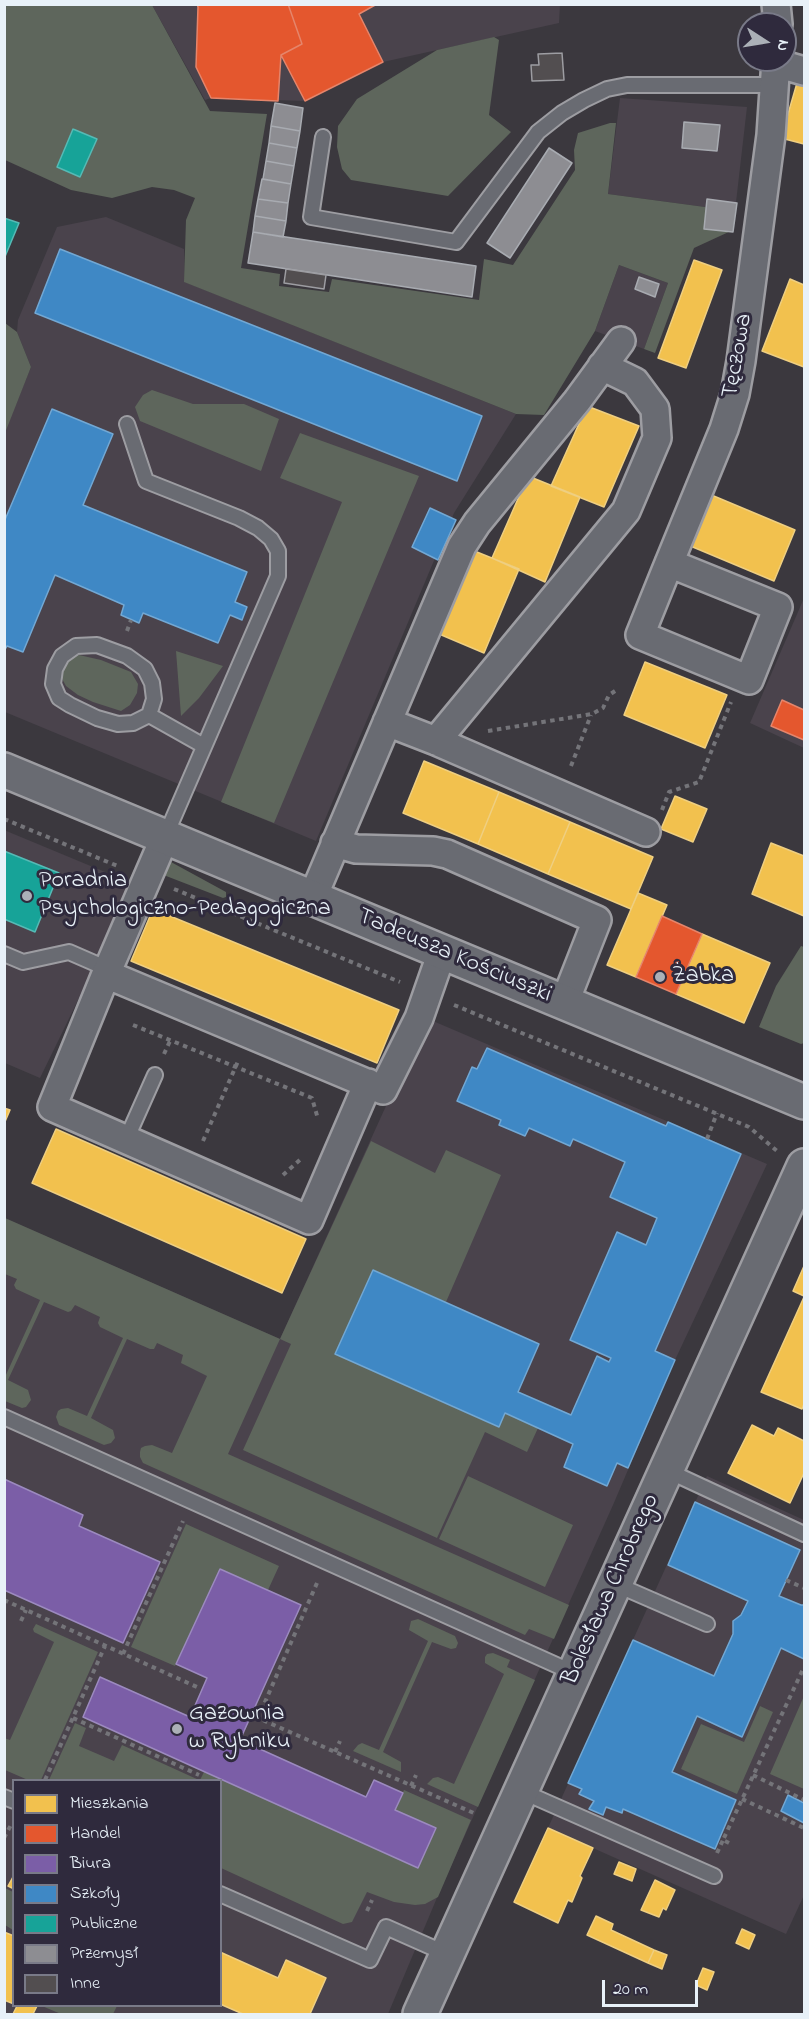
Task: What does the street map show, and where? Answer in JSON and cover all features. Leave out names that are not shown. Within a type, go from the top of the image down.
[{"type":"street","name":"Tęczowa","points":[[741,676],[640,635],[724,429],[735,394],[756,250],[776,72]]},
{"type":"street","points":[[312,899],[462,546],[477,523],[577,401],[621,341]]},
{"type":"street","points":[[445,744],[626,511],[657,438],[655,409],[635,382],[602,366]]},
{"type":"street","points":[[669,562],[778,607],[749,680],[741,676]]},
{"type":"street","points":[[387,722],[445,744],[646,832]]},
{"type":"street","name":"Tadeusza Kościuszki","points":[[4,770],[804,1102]]},
{"type":"street","points":[[165,837],[52,1107],[309,1220],[368,1083]]},
{"type":"street","points":[[335,843],[356,849],[433,851],[447,854],[597,920],[564,1004]]},
{"type":"street","points":[[107,971],[383,1090],[418,1018],[442,952]]},
{"type":"street","name":"Bolesława Chrobrego","points":[[420,2014],[804,1166]]},
{"type":"lane","points":[[322,137],[311,217],[456,242],[538,132],[562,112],[607,89],[756,72]]},
{"type":"lane","points":[[127,424],[146,481],[239,518],[258,528],[271,538],[278,551],[278,576],[165,837]]},
{"type":"lane","points":[[76,645],[97,645],[127,656],[145,669],[152,683],[154,699],[149,715],[133,723],[118,724],[97,718],[59,698],[53,684],[55,669],[62,656],[76,645]]},
{"type":"lane","points":[[149,715],[204,746]]},
{"type":"lane","points":[[4,954],[23,962],[69,952],[107,971]]},
{"type":"lane","points":[[126,1140],[155,1075]]},
{"type":"lane","points":[[4,1417],[574,1673]]},
{"type":"lane","points":[[666,1470],[804,1534]]},
{"type":"lane","points":[[615,1584],[706,1624]]},
{"type":"lane","points":[[521,1791],[714,1876]]},
{"type":"lane","points":[[222,1895],[370,1960],[386,1927],[447,1954]]},
{"type":"path","points":[[127,631],[131,620]]},
{"type":"path","points":[[646,832],[658,823],[669,792],[699,782],[741,676]]},
{"type":"path","points":[[445,744],[467,734],[592,714],[603,708],[609,695],[618,689]]},
{"type":"path","points":[[560,795],[592,714]]},
{"type":"path","points":[[133,1025],[312,1098],[319,1120],[316,1129]]},
{"type":"path","points":[[191,1168],[250,1034]]},
{"type":"path","points":[[707,1139],[717,1113]]},
{"type":"path","points":[[270,1203],[282,1175],[306,1155]]},
{"type":"path","points":[[123,1654],[184,1518]]},
{"type":"path","points":[[319,1579],[258,1718],[475,1814]]},
{"type":"path","points":[[786,1580],[804,1588]]},
{"type":"path","points":[[4,1600],[197,1687]]},
{"type":"path","points":[[21,1621],[26,1610]]},
{"type":"path","points":[[45,1779],[105,1646]]},
{"type":"path","points":[[729,1843],[723,1840],[804,1667]]},
{"type":"path","points":[[73,1718],[199,1775]]},
{"type":"path","points":[[335,1752],[340,1742]]},
{"type":"path","points":[[411,1785],[416,1775]]},
{"type":"path","points":[[753,1775],[804,1800]]},
{"type":"path","points":[[742,1799],[804,1827]]},
{"type":"path","points":[[4,1838],[12,1821]]},
{"type":"shaded area","points":[[5,5],[152,5],[210,111],[267,114],[241,268],[280,274],[279,286],[329,292],[332,279],[479,300],[484,259],[513,265],[575,170],[574,150],[578,133],[610,123],[616,123],[608,194],[735,211],[733,230],[694,248],[655,353],[644,349],[668,283],[619,265],[595,331],[544,415],[516,414],[184,282],[186,220],[195,198],[174,190],[152,187],[112,198],[71,190],[5,160]]},
{"type":"shaded area","points":[[152,5],[560,5],[559,23],[383,62],[305,101],[211,98],[205,100]]},
{"type":"shaded area","points":[[494,37],[499,40],[489,115],[511,132],[448,196],[351,180],[342,169],[337,147],[338,126],[357,99],[437,50]]},
{"type":"shaded area","points":[[620,98],[747,107],[735,211],[608,194]]},
{"type":"shaded area","points":[[106,217],[184,249],[185,282],[516,414],[454,513],[316,841],[5,712],[4,433],[31,367],[17,332],[18,320],[57,227]]},
{"type":"shaded area","points":[[619,265],[668,283],[644,349],[595,331]]},
{"type":"shaded area","points":[[5,323],[17,332],[31,367],[5,433]]},
{"type":"shaded area","points":[[152,390],[193,404],[244,404],[279,419],[261,471],[140,421],[135,407],[143,395]]},
{"type":"shaded area","points":[[300,433],[419,476],[274,823],[221,802],[342,502],[280,478]]},
{"type":"shaded area","points":[[804,598],[804,748],[750,723]]},
{"type":"shaded area","points":[[176,651],[223,666],[199,698],[181,716]]},
{"type":"shaded area","points":[[79,655],[101,660],[131,672],[138,684],[137,693],[130,705],[121,711],[93,702],[66,686],[60,675],[64,665],[70,656]]},
{"type":"shaded area","points":[[4,830],[134,884],[85,1000],[79,998],[40,1078],[5,1063]]},
{"type":"shaded area","points":[[171,862],[226,892],[226,897],[223,898],[161,874]]},
{"type":"shaded area","points":[[801,946],[804,947],[804,1043],[801,1044],[759,1027],[776,986]]},
{"type":"shaded area","points":[[426,1018],[767,1164],[675,1360],[613,1505],[439,1893],[388,2014],[5,2014],[4,1218],[280,1339]]},
{"type":"shaded area","points":[[371,1141],[435,1173],[446,1150],[501,1175],[446,1302],[373,1270],[336,1354],[498,1427],[505,1413],[538,1428],[527,1452],[485,1432],[437,1538],[243,1450],[291,1344],[280,1339]]},
{"type":"shaded area","points":[[5,1218],[280,1339],[228,1454],[569,1605],[554,1639],[529,1629],[525,1635],[143,1463],[140,1452],[145,1446],[152,1445],[172,1453],[207,1376],[181,1363],[183,1355],[157,1343],[154,1349],[150,1349],[127,1339],[91,1418],[113,1430],[115,1438],[111,1443],[104,1445],[59,1425],[56,1417],[61,1409],[68,1408],[87,1416],[123,1338],[100,1327],[98,1323],[100,1317],[75,1305],[68,1312],[44,1302],[8,1380],[28,1390],[31,1400],[26,1407],[22,1408],[5,1401],[5,1377],[40,1300],[16,1289],[14,1285],[17,1279],[5,1274]]},
{"type":"shaded area","points":[[468,1476],[573,1525],[545,1587],[439,1539]]},
{"type":"shaded area","points":[[707,1476],[804,1520],[804,1895],[786,1934],[548,1828]]},
{"type":"shaded area","points":[[186,1524],[279,1566],[268,1590],[220,1569],[175,1666],[131,1647]]},
{"type":"shaded area","points":[[418,1619],[455,1636],[458,1643],[456,1648],[451,1649],[432,1642],[383,1752],[401,1762],[401,1772],[353,1751],[362,1743],[379,1750],[428,1641],[409,1630],[411,1621]]},
{"type":"shaded area","points":[[36,1624],[98,1652],[41,1779],[26,1779],[5,1770],[4,1738],[10,1740],[54,1642],[34,1632]]},
{"type":"shaded area","points":[[493,1653],[510,1660],[507,1667],[535,1680],[478,1807],[427,1784],[433,1778],[438,1777],[454,1784],[504,1674],[485,1663],[487,1654]]},
{"type":"shaded area","points":[[804,1696],[804,1789],[770,1774]]},
{"type":"shaded area","points":[[760,1706],[773,1712],[737,1794],[681,1769],[701,1724],[744,1742]]},
{"type":"shaded area","points":[[75,1723],[86,1728],[79,1746],[114,1761],[122,1745],[197,1779],[49,1779]]},
{"type":"shaded area","points":[[204,1772],[436,1828],[395,1810],[404,1790],[471,1820],[438,1897],[425,1904],[415,1905],[394,1902],[367,1892],[352,1922],[343,1924],[222,1868],[222,1779],[200,1779]]},
{"type":"shaded area","points":[[5,1888],[12,1892],[12,1929],[5,1925]]},
{"type":"shaded area","points":[[44,2007],[116,2007],[113,2014],[61,2014]]},
{"type":"building: Mieszkania","points":[[797,83],[804,85],[804,144],[781,138]]},
{"type":"building: Mieszkania","points":[[694,260],[722,270],[686,368],[658,358]]},
{"type":"building: Mieszkania","points":[[790,279],[804,285],[804,367],[762,351]]},
{"type":"building: Mieszkania","points":[[587,406],[639,426],[604,507],[551,486]]},
{"type":"building: Mieszkania","points":[[528,476],[580,497],[545,582],[492,558]]},
{"type":"building: Mieszkania","points":[[709,494],[795,530],[774,581],[688,545]]},
{"type":"building: Mieszkania","points":[[467,548],[519,569],[484,653],[432,631]]},
{"type":"building: Mieszkania","points":[[645,662],[727,695],[705,748],[624,715]]},
{"type":"building: Mieszkania","points":[[424,761],[499,792],[478,844],[403,813]]},
{"type":"building: Mieszkania","points":[[499,792],[570,822],[548,874],[478,844]]},
{"type":"building: Mieszkania","points":[[675,796],[707,809],[693,842],[661,829]]},
{"type":"building: Mieszkania","points":[[570,822],[653,857],[631,909],[548,874]]},
{"type":"building: Mieszkania","points":[[771,843],[804,856],[804,916],[752,894]]},
{"type":"building: Mieszkania","points":[[638,893],[667,905],[636,977],[607,965]]},
{"type":"building: Mieszkania","points":[[153,909],[399,1010],[377,1063],[131,961]]},
{"type":"building: Mieszkania","points":[[702,934],[770,963],[744,1023],[676,994]]},
{"type":"building: Mieszkania","points":[[4,1108],[10,1110],[4,1124]]},
{"type":"building: Mieszkania","points":[[56,1129],[306,1239],[282,1293],[32,1183]]},
{"type":"building: Mieszkania","points":[[804,1266],[804,1296],[793,1291]]},
{"type":"building: Mieszkania","points":[[804,1297],[804,1404],[802,1409],[761,1392]]},
{"type":"building: Mieszkania","points":[[752,1425],[774,1436],[778,1428],[804,1441],[804,1473],[790,1503],[728,1473]]},
{"type":"building: Mieszkania","points":[[548,1828],[593,1848],[580,1876],[582,1878],[572,1902],[568,1900],[558,1923],[514,1902]]},
{"type":"building: Mieszkania","points":[[619,1862],[636,1869],[632,1881],[614,1874]]},
{"type":"building: Mieszkania","points":[[655,1880],[675,1890],[666,1910],[663,1908],[659,1917],[641,1910]]},
{"type":"building: Mieszkania","points":[[596,1916],[613,1924],[611,1930],[654,1950],[648,1963],[587,1935]]},
{"type":"building: Mieszkania","points":[[742,1929],[755,1935],[749,1949],[736,1943]]},
{"type":"building: Mieszkania","points":[[4,1932],[12,1935],[12,2003],[4,2000]]},
{"type":"building: Mieszkania","points":[[654,1950],[667,1955],[662,1969],[648,1963]]},
{"type":"building: Mieszkania","points":[[222,1953],[278,1978],[286,1960],[326,1978],[310,2014],[243,2014],[222,2005]]},
{"type":"building: Mieszkania","points":[[703,1968],[714,1972],[707,1990],[696,1985]]},
{"type":"building: Mieszkania","points":[[16,2007],[36,2007],[33,2014],[13,2014]]},
{"type":"building: Handel","points":[[197,4],[288,4],[302,44],[281,55],[278,101],[211,98],[196,67]]},
{"type":"building: Handel","points":[[288,4],[377,4],[359,14],[383,62],[305,101],[281,55],[302,44]]},
{"type":"building: Handel","points":[[782,700],[804,710],[804,740],[771,726]]},
{"type":"building: Handel","points":[[662,916],[702,934],[676,994],[636,977]]},
{"type":"building: Biura","points":[[4,1479],[83,1515],[79,1526],[160,1562],[123,1643],[4,1590]]},
{"type":"building: Biura","name":"Gazownia w Rybniku","points":[[220,1569],[301,1605],[240,1740],[366,1797],[374,1780],[403,1793],[395,1810],[436,1828],[418,1868],[83,1717],[100,1677],[190,1717],[207,1678],[176,1664]]},
{"type":"building: Szkoły","points":[[60,249],[482,416],[457,481],[35,313]]},
{"type":"building: Szkoły","points":[[52,409],[113,434],[83,505],[247,572],[235,602],[247,607],[242,620],[230,615],[218,643],[143,613],[139,623],[121,615],[124,605],[55,575],[23,652],[7,646],[4,651],[4,522]]},
{"type":"building: Szkoły","points":[[430,508],[456,520],[438,560],[412,547]]},
{"type":"building: Szkoły","points":[[487,1048],[666,1126],[668,1122],[741,1154],[655,1351],[675,1360],[628,1468],[617,1463],[607,1486],[564,1467],[573,1444],[505,1413],[499,1427],[335,1354],[373,1270],[539,1344],[518,1392],[571,1415],[597,1356],[609,1362],[611,1358],[570,1340],[617,1232],[646,1245],[657,1218],[610,1197],[625,1162],[573,1139],[570,1146],[529,1128],[525,1136],[499,1125],[501,1120],[457,1101],[472,1067],[477,1069]]},
{"type":"building: Szkoły","points":[[695,1502],[800,1550],[779,1596],[804,1605],[804,1659],[781,1648],[742,1737],[697,1716],[672,1772],[736,1800],[715,1849],[623,1809],[622,1813],[606,1807],[603,1815],[589,1809],[594,1801],[579,1794],[582,1789],[568,1783],[633,1640],[714,1676],[733,1634],[733,1621],[741,1615],[748,1601],[668,1565]]},
{"type":"building: Szkoły","points":[[788,1795],[804,1803],[804,1823],[781,1811]]},
{"type":"building: Publiczne","points":[[73,129],[97,139],[80,177],[57,167]]},
{"type":"building: Publiczne","points":[[4,218],[19,223],[4,259]]},
{"type":"building: Publiczne","name":"Poradnia Psychologiczno-Pedagogiczna","points":[[4,851],[59,873],[35,932],[4,919]]},
{"type":"building: Przemysł","points":[[275,103],[303,108],[300,131],[271,126]]},
{"type":"building: Przemysł","points":[[684,122],[720,125],[717,151],[682,148]]},
{"type":"building: Przemysł","points":[[271,126],[300,131],[297,148],[269,143]]},
{"type":"building: Przemysł","points":[[269,143],[297,148],[294,166],[266,161]]},
{"type":"building: Przemysł","points":[[549,148],[572,163],[510,258],[487,243]]},
{"type":"building: Przemysł","points":[[266,161],[294,166],[291,184],[263,179]]},
{"type":"building: Przemysł","points":[[262,179],[291,184],[288,203],[258,199]]},
{"type":"building: Przemysł","points":[[258,199],[288,203],[286,221],[255,216]]},
{"type":"building: Przemysł","points":[[707,199],[737,203],[733,232],[704,229]]},
{"type":"building: Przemysł","points":[[255,216],[286,221],[283,237],[253,232]]},
{"type":"building: Przemysł","points":[[253,232],[476,266],[472,297],[248,263]]},
{"type":"building: Przemysł","points":[[639,277],[659,284],[655,297],[635,289]]},
{"type":"building: Inne","points":[[562,53],[564,80],[532,81],[531,65],[539,65],[538,54]]},
{"type":"building: Inne","points":[[286,269],[326,275],[324,289],[284,283]]},
{"type":"place","name":"Poradnia Psychologiczno-Pedagogiczna","points":[[27,896]]},
{"type":"place","name":"Żabka","points":[[660,977]]},
{"type":"place","name":"Gazownia w Rybniku","points":[[177,1729]]}]
